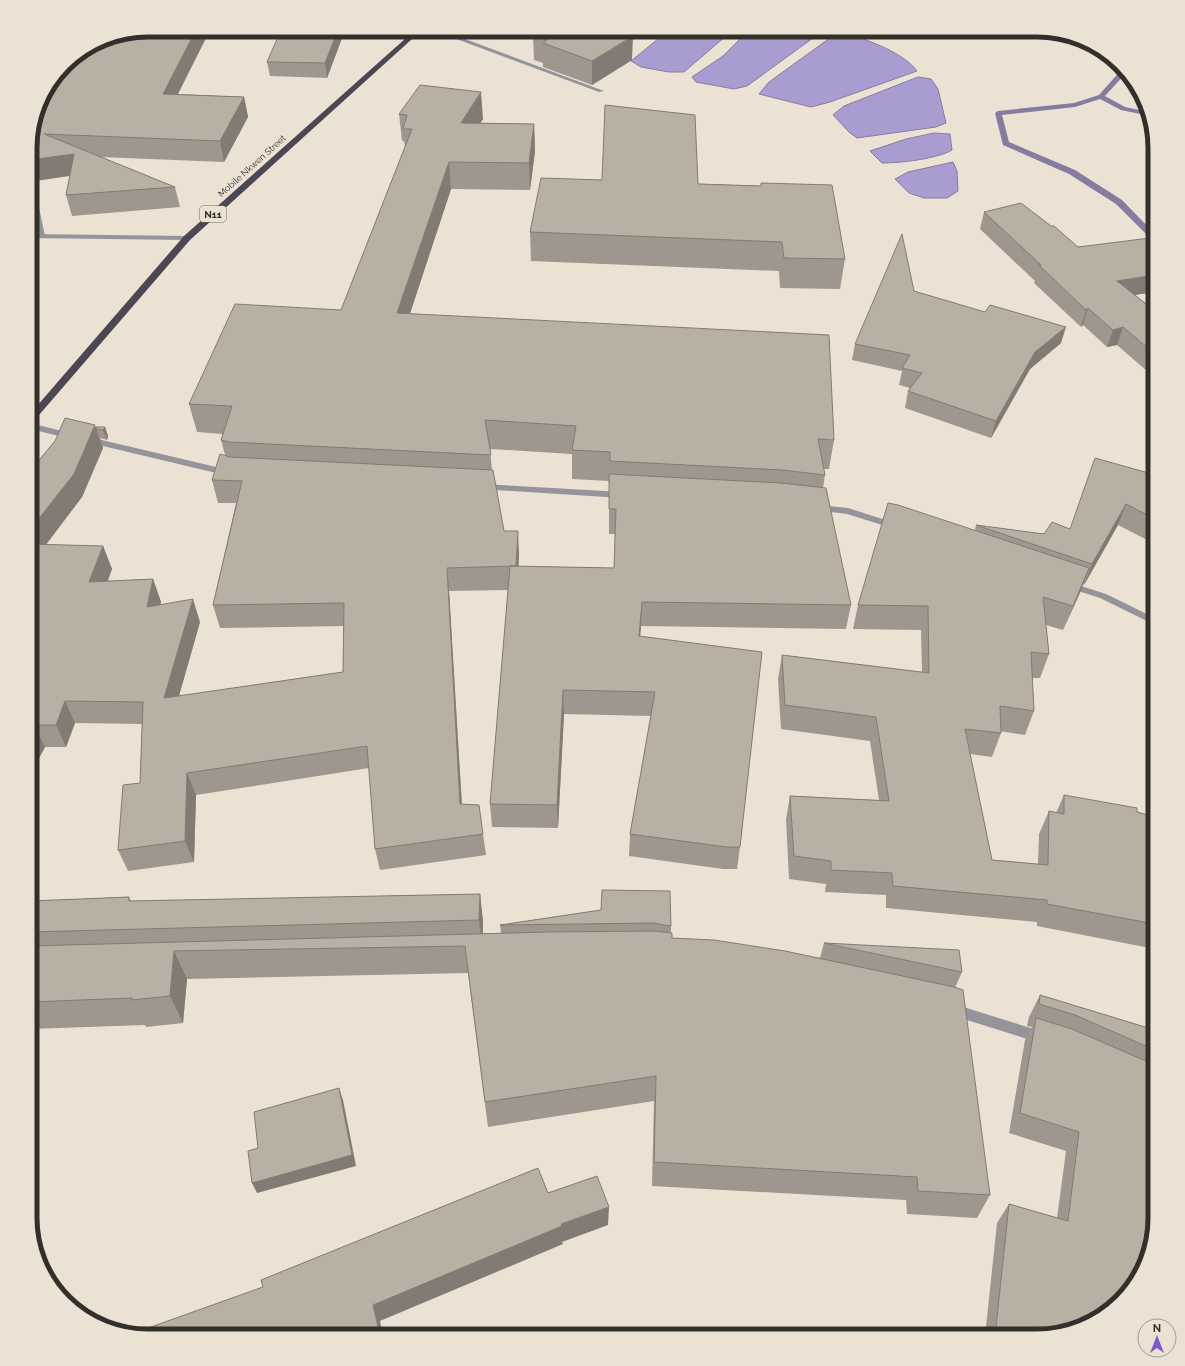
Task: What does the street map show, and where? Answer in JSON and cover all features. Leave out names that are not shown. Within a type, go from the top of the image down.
[{"type":"highway","name":"Mobile Nkwen Street","points":[[37,412],[187,238],[411,37]]},
{"type":"street","points":[[454,37],[601,91]]},
{"type":"street","points":[[37,215],[41,236]]},
{"type":"street","points":[[37,236],[187,238]]},
{"type":"street","points":[[37,428],[236,475]]},
{"type":"street","points":[[476,487],[635,495]]},
{"type":"street","points":[[809,507],[848,511],[903,528]]},
{"type":"street","points":[[1059,581],[1103,596],[1148,618]]},
{"type":"street","points":[[943,1007],[1054,1042]]},
{"type":"shaded area","points":[[660,37],[725,37],[684,72],[669,72],[641,67],[631,61]]},
{"type":"shaded area","points":[[742,37],[814,37],[747,86],[734,89],[696,82],[692,77],[723,56]]},
{"type":"shaded area","points":[[831,37],[857,37],[874,43],[894,52],[911,64],[917,71],[830,102],[811,107],[759,94],[769,82]]},
{"type":"shaded area","points":[[918,77],[931,79],[938,89],[946,123],[936,127],[857,138],[850,133],[833,115],[844,106]]},
{"type":"shaded area","points":[[934,133],[950,134],[952,150],[928,158],[882,163],[870,151],[906,139]]},
{"type":"shaded area","points":[[953,162],[957,171],[958,191],[947,198],[924,198],[909,193],[895,179],[908,172]]},
{"type":"building","points":[[141,37],[192,37],[163,94],[244,97],[220,141],[44,134],[175,187],[66,195],[74,154],[37,159],[37,141],[41,119],[48,99],[60,80],[86,56],[106,45],[126,39]]},
{"type":"building","points":[[278,37],[335,37],[325,63],[267,62]]},
{"type":"building","points":[[536,37],[631,37],[592,61],[543,43],[547,40]]},
{"type":"building","points":[[420,85],[481,92],[461,123],[534,124],[529,163],[449,162],[397,313],[829,335],[834,440],[818,439],[825,475],[782,470],[610,461],[610,452],[572,450],[576,426],[485,420],[491,455],[229,442],[221,440],[232,406],[189,404],[235,304],[341,310],[412,129],[403,129],[407,115],[399,114]]},
{"type":"building","points":[[605,105],[695,115],[698,184],[761,186],[761,183],[832,185],[845,259],[784,258],[782,242],[530,232],[541,178],[602,180]]},
{"type":"building","points":[[1021,203],[1051,226],[1054,226],[1078,247],[1148,238],[1148,276],[1117,281],[1148,305],[1148,348],[1123,327],[1113,330],[1088,308],[1086,310],[1039,265],[1041,265],[984,212]]},
{"type":"building","points":[[902,234],[914,291],[985,312],[990,305],[1066,327],[1035,352],[996,421],[908,391],[922,373],[902,368],[910,355],[855,344]]},
{"type":"building","points":[[65,418],[95,425],[74,474],[37,521],[37,463],[55,441]]},
{"type":"building","points":[[96,427],[105,427],[103,430],[96,429]]},
{"type":"building","points":[[220,454],[230,457],[493,470],[504,531],[518,531],[516,566],[447,568],[460,804],[479,805],[483,834],[375,849],[367,746],[187,773],[185,841],[118,850],[123,785],[140,783],[143,702],[65,701],[56,725],[37,725],[37,544],[103,546],[89,582],[153,579],[147,607],[193,599],[164,698],[343,672],[344,603],[213,605],[242,481],[212,480]]},
{"type":"building","points":[[1095,458],[1148,473],[1148,515],[1126,504],[1092,564],[976,525],[1044,534],[1052,522],[1070,529]]},
{"type":"building","points":[[609,474],[781,483],[826,488],[851,605],[642,602],[639,636],[762,652],[740,847],[726,847],[630,834],[655,692],[563,690],[557,805],[490,804],[510,566],[614,568],[616,509],[609,509]]},
{"type":"building","points":[[888,503],[1089,568],[1073,606],[1043,597],[1049,654],[1031,652],[1034,711],[1000,706],[1001,733],[965,729],[992,860],[1048,865],[1049,811],[1064,814],[1064,795],[1137,808],[1137,812],[1148,815],[1148,923],[1047,904],[1047,900],[893,886],[892,873],[831,870],[831,861],[794,856],[790,796],[889,801],[876,717],[785,705],[782,655],[929,673],[928,606],[858,605]]},
{"type":"building","points":[[602,890],[670,891],[671,926],[653,923],[500,925],[601,910]]},
{"type":"building","points":[[480,894],[479,920],[37,932],[37,901],[129,897],[129,901]]},
{"type":"building","points":[[654,931],[672,933],[672,938],[714,940],[785,951],[963,990],[990,1195],[918,1191],[917,1177],[654,1162],[656,1076],[485,1102],[465,946],[174,951],[170,996],[132,1000],[132,998],[37,1002],[37,946],[548,932]]},
{"type":"building","points":[[824,943],[959,950],[962,972]]},
{"type":"building","points":[[1040,995],[1148,1028],[1148,1047],[1075,1015],[1039,1004]]},
{"type":"building","points":[[1036,1018],[1072,1029],[1148,1062],[1148,1218],[1147,1232],[1142,1254],[1137,1267],[1125,1286],[1105,1306],[1086,1318],[1066,1325],[1051,1328],[1002,1329],[996,1327],[1009,1204],[1068,1221],[1079,1132],[1020,1113]]},
{"type":"building","points":[[339,1088],[352,1155],[252,1183],[248,1151],[258,1148],[254,1112]]},
{"type":"building","points":[[538,1168],[548,1193],[597,1176],[609,1207],[561,1224],[562,1226],[373,1305],[378,1329],[146,1329],[263,1287],[261,1280]]},
{"type":"waterway","points":[[1062,40],[1073,43]]},
{"type":"waterway","points":[[1101,96],[1121,76]]},
{"type":"waterway","points":[[1101,96],[1123,109],[1142,113]]},
{"type":"waterway","points":[[1101,96],[1075,105],[998,113],[1006,143],[1072,172],[1119,202],[1148,231]]}]
